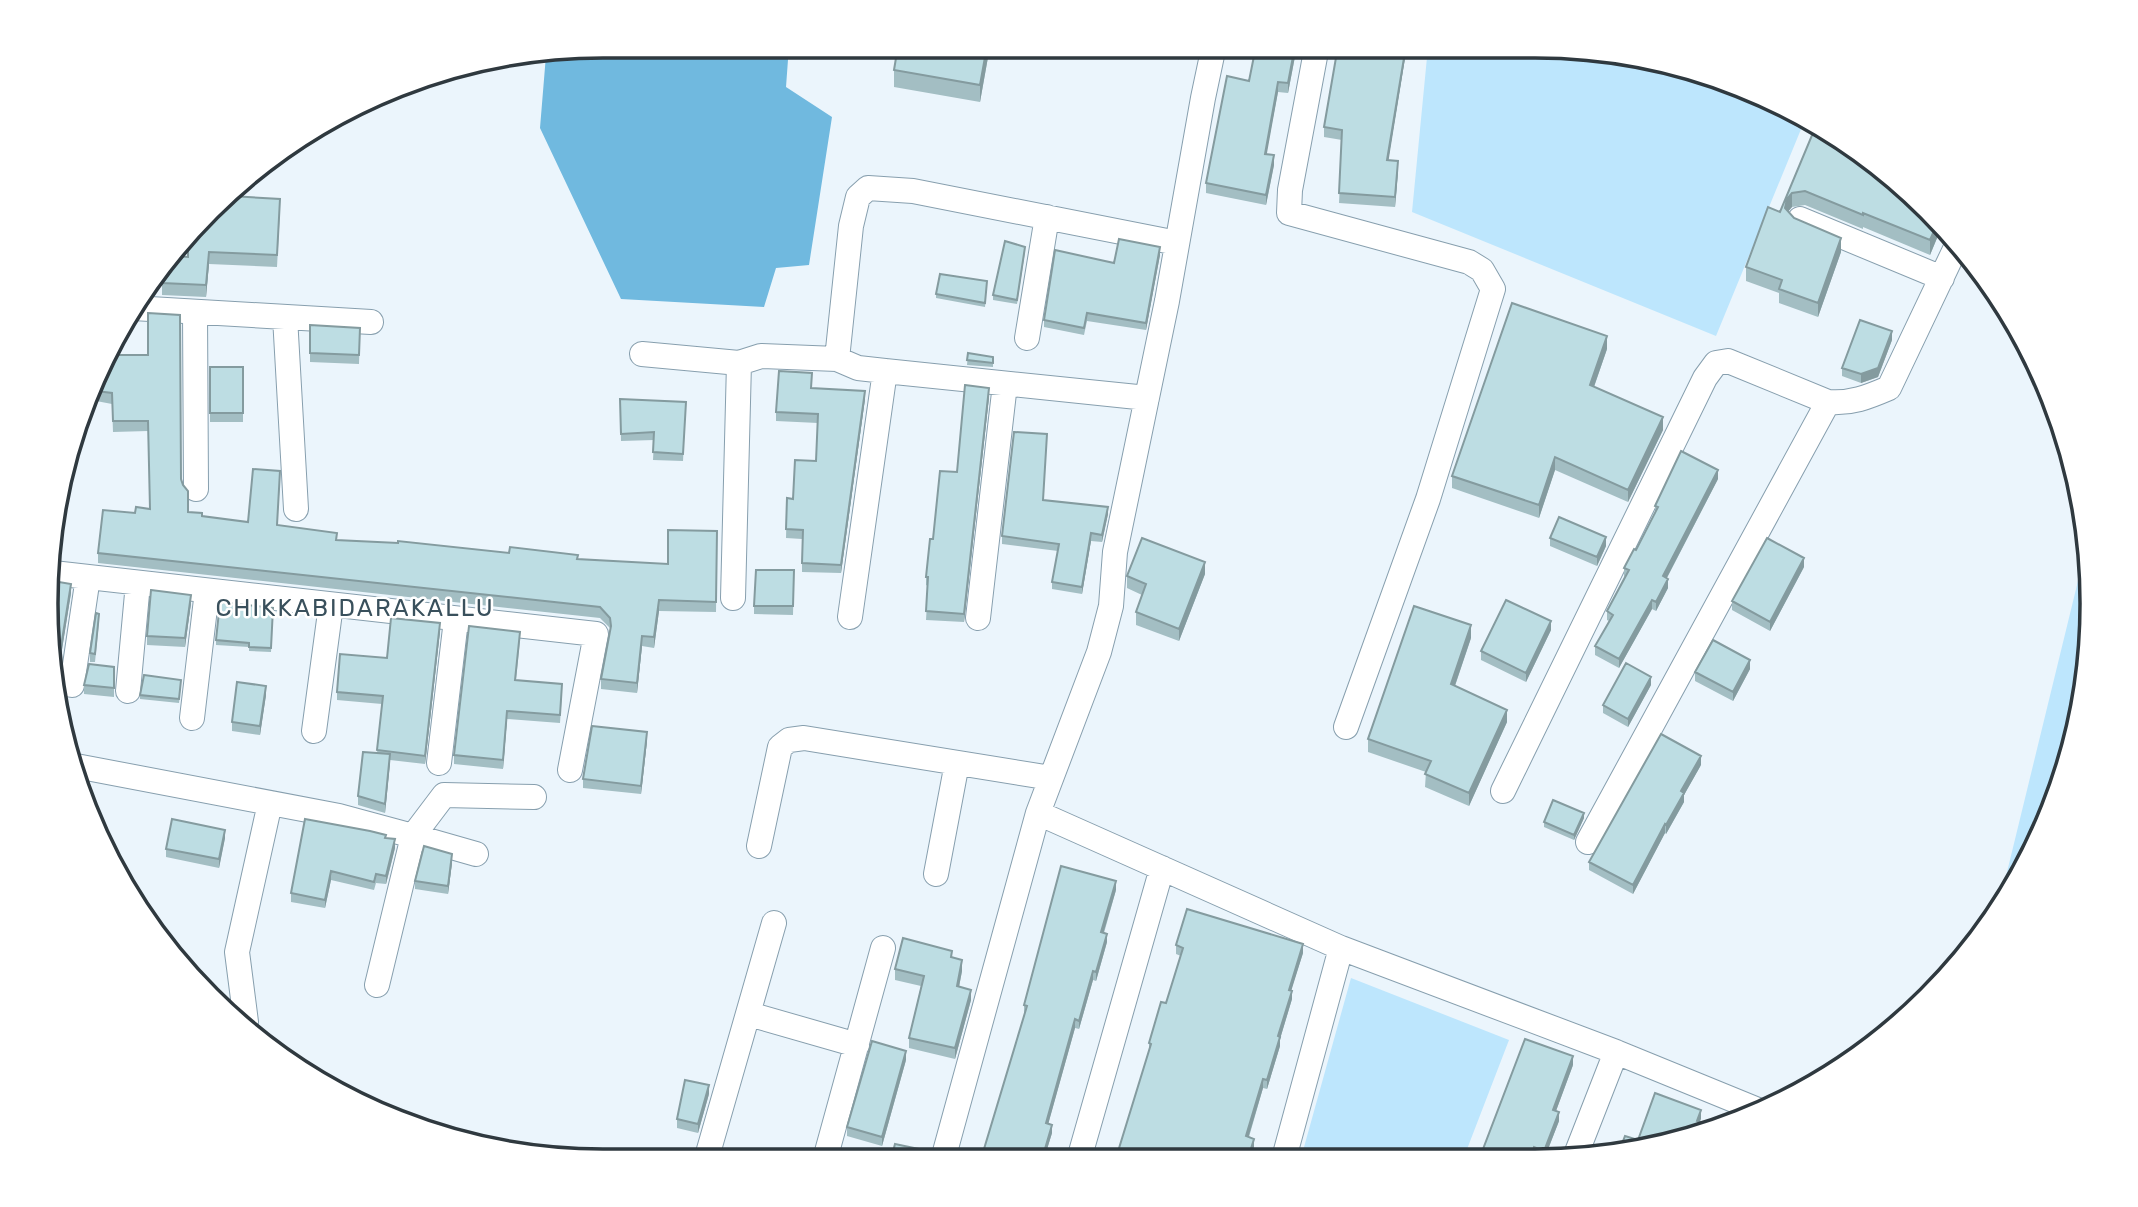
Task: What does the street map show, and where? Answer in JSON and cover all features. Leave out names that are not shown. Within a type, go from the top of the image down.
[{"type":"street","points":[[946,1149],[1038,813],[1099,652],[1111,606],[1115,552],[1212,58]]},
{"type":"street","points":[[1315,58],[1290,190],[1289,213],[1469,262],[1482,270],[1493,289],[1428,499],[1346,727]]},
{"type":"street","points":[[837,359],[851,226],[858,197],[868,188],[913,191],[1177,243]]},
{"type":"street","points":[[1027,338],[1047,217]]},
{"type":"street","points":[[1800,219],[1942,278]]},
{"type":"street","points":[[1503,791],[1705,378],[1716,363],[1728,361],[1828,402],[1843,403],[1863,399],[1889,388],[1953,254]]},
{"type":"street","points":[[145,309],[371,322]]},
{"type":"street","points":[[195,312],[196,489]]},
{"type":"street","points":[[285,317],[296,509]]},
{"type":"street","points":[[642,354],[739,363],[761,356],[837,359],[858,368],[1147,398]]},
{"type":"street","points":[[733,598],[739,363]]},
{"type":"street","points":[[850,617],[885,371]]},
{"type":"street","points":[[978,618],[1005,384]]},
{"type":"street","points":[[1588,842],[1828,402]]},
{"type":"street","points":[[59,574],[596,634],[570,771]]},
{"type":"street","points":[[72,685],[88,577]]},
{"type":"street","points":[[128,691],[138,583]]},
{"type":"street","points":[[192,718],[207,591]]},
{"type":"street","points":[[314,731],[331,605]]},
{"type":"street","points":[[439,763],[456,620]]},
{"type":"street","points":[[759,846],[780,747],[789,740],[804,738],[1051,778]]},
{"type":"street","points":[[936,874],[957,763]]},
{"type":"street","points":[[83,767],[339,816],[476,854]]},
{"type":"street","points":[[377,985],[413,836],[444,795],[534,797]]},
{"type":"street","points":[[245,1015],[237,952],[270,803]]},
{"type":"street","points":[[1038,813],[1341,948],[1616,1052],[1748,1106]]},
{"type":"street","points":[[1082,1149],[1162,868]]},
{"type":"street","points":[[709,1149],[774,923]]},
{"type":"street","points":[[828,1149],[883,948]]},
{"type":"street","points":[[1286,1149],[1341,948]]},
{"type":"street","points":[[749,1013],[857,1045]]},
{"type":"street","points":[[1579,1147],[1616,1052]]},
{"type":"shaded area","points":[[604,58],[788,58],[786,87],[832,117],[809,265],[776,268],[764,307],[621,299],[540,128],[546,61]]},
{"type":"shaded area","points":[[1427,58],[1570,59],[1641,68],[1676,76],[1743,99],[1801,128],[1716,336],[1412,212]]},
{"type":"shaded area","points":[[2079,576],[2076,675],[2062,745],[2039,812],[2005,879]]},
{"type":"shaded area","points":[[1351,978],[1509,1040],[1467,1149],[1304,1149]]},
{"type":"building","points":[[896,58],[985,58],[980,85],[894,70]]},
{"type":"building","points":[[1254,58],[1293,58],[1288,83],[1278,82],[1265,154],[1274,155],[1266,195],[1206,183],[1227,76],[1249,81]]},
{"type":"building","points":[[1336,58],[1404,58],[1387,160],[1398,161],[1395,197],[1339,193],[1342,130],[1324,127]]},
{"type":"building","points":[[1812,134],[1867,171],[1934,232],[1930,240],[1805,191],[1792,193],[1785,208],[1794,218],[1841,238],[1818,303],[1779,289],[1782,280],[1746,267],[1768,207],[1780,212]]},
{"type":"building","points":[[240,197],[280,199],[277,255],[209,252],[206,285],[162,283],[183,257],[188,257],[188,250],[193,244]]},
{"type":"building","points":[[1119,239],[1160,247],[1146,323],[1087,313],[1084,328],[1044,320],[1055,250],[1114,263]]},
{"type":"building","points":[[1005,241],[1025,247],[1017,300],[993,295]]},
{"type":"building","points":[[940,274],[987,281],[985,303],[936,294]]},
{"type":"building","points":[[1512,303],[1607,336],[1590,385],[1663,417],[1628,490],[1555,457],[1539,505],[1452,476]]},
{"type":"building","points":[[148,313],[180,315],[181,479],[188,491],[188,512],[248,522],[253,469],[280,471],[277,525],[337,533],[336,540],[398,541],[509,553],[510,547],[578,555],[577,559],[668,564],[668,530],[717,531],[716,602],[659,600],[654,637],[642,636],[637,683],[601,679],[611,626],[610,618],[600,607],[98,553],[103,510],[135,513],[136,507],[150,509],[148,421],[113,421],[112,393],[101,392],[118,355],[148,355]]},
{"type":"building","points":[[1860,320],[1892,331],[1878,368],[1861,374],[1842,368]]},
{"type":"building","points":[[310,325],[360,328],[359,355],[310,353]]},
{"type":"building","points":[[968,353],[993,357],[993,363],[967,360]]},
{"type":"building","points":[[210,367],[243,367],[243,413],[210,413]]},
{"type":"building","points":[[779,371],[812,373],[811,388],[865,391],[841,565],[802,563],[803,530],[786,529],[787,498],[793,499],[795,460],[816,461],[818,414],[776,412]]},
{"type":"building","points":[[965,385],[989,388],[964,614],[926,611],[926,577],[940,471],[957,472]]},
{"type":"building","points":[[620,399],[686,402],[683,454],[653,452],[654,432],[621,434]]},
{"type":"building","points":[[1014,432],[1047,434],[1043,500],[1108,507],[1102,535],[1091,533],[1082,587],[1052,582],[1059,544],[1002,536]]},
{"type":"building","points":[[1681,451],[1718,470],[1663,576],[1668,579],[1656,602],[1652,600],[1619,659],[1595,646],[1613,615],[1607,611],[1629,570],[1624,568],[1658,507],[1655,506]]},
{"type":"building","points":[[1559,517],[1606,537],[1597,557],[1550,538]]},
{"type":"building","points":[[1142,538],[1205,562],[1179,629],[1136,612],[1146,584],[1127,576]]},
{"type":"building","points":[[1767,538],[1804,558],[1770,622],[1732,601]]},
{"type":"building","points":[[756,570],[794,570],[793,606],[754,606]]},
{"type":"building","points":[[59,582],[71,584],[60,652]]},
{"type":"building","points":[[151,590],[191,595],[185,638],[147,636]]},
{"type":"building","points":[[1506,600],[1551,621],[1526,673],[1481,651]]},
{"type":"building","points":[[220,602],[273,608],[271,648],[249,647],[249,643],[216,640]]},
{"type":"building","points":[[1414,606],[1471,625],[1451,684],[1507,710],[1469,793],[1425,774],[1431,761],[1368,739]]},
{"type":"building","points":[[96,613],[99,614],[95,654],[90,653]]},
{"type":"building","points":[[391,618],[440,623],[425,756],[377,750],[383,696],[337,692],[340,654],[387,658]]},
{"type":"building","points":[[469,626],[520,632],[515,680],[562,684],[560,715],[507,711],[503,760],[454,755]]},
{"type":"building","points":[[1713,640],[1750,660],[1733,692],[1695,672]]},
{"type":"building","points":[[1626,663],[1651,677],[1628,719],[1603,705]]},
{"type":"building","points":[[89,664],[114,667],[114,688],[84,685]]},
{"type":"building","points":[[144,675],[181,680],[179,699],[140,695]]},
{"type":"building","points":[[237,682],[266,686],[260,726],[232,722]]},
{"type":"building","points":[[592,726],[647,732],[641,786],[583,779]]},
{"type":"building","points":[[1661,734],[1701,756],[1681,791],[1684,793],[1633,885],[1589,862]]},
{"type":"building","points":[[363,752],[390,754],[385,804],[358,796]]},
{"type":"building","points":[[1553,800],[1584,813],[1574,835],[1544,822]]},
{"type":"building","points":[[172,819],[225,830],[219,859],[166,849]]},
{"type":"building","points":[[305,819],[370,831],[395,839],[386,876],[376,874],[374,882],[331,871],[325,900],[291,893]]},
{"type":"building","points":[[424,846],[452,854],[448,886],[415,881]]},
{"type":"building","points":[[1061,866],[1116,881],[1101,932],[1107,934],[1079,1021],[1075,1019],[1046,1123],[1052,1125],[1045,1149],[984,1149],[1027,1006],[1024,1005]]},
{"type":"building","points":[[1187,909],[1303,944],[1289,990],[1292,991],[1278,1036],[1280,1037],[1267,1080],[1263,1079],[1246,1136],[1254,1139],[1251,1149],[1119,1149],[1161,1002],[1166,1003],[1183,948],[1176,945]]},
{"type":"building","points":[[903,938],[952,951],[951,957],[962,960],[957,986],[971,990],[955,1048],[909,1038],[924,976],[895,969]]},
{"type":"building","points":[[1525,1039],[1573,1056],[1553,1110],[1559,1112],[1545,1149],[1483,1149]]},
{"type":"building","points":[[872,1041],[906,1051],[882,1137],[847,1127]]},
{"type":"building","points":[[685,1080],[709,1085],[698,1124],[677,1119]]},
{"type":"building","points":[[1655,1093],[1701,1110],[1697,1121],[1702,1123],[1638,1139]]},
{"type":"building","points":[[1625,1136],[1637,1140],[1623,1142]]},
{"type":"building","points":[[895,1144],[919,1149],[894,1149]]},
{"type":"district","name":"CHIKKABIDARAKALLU","points":[[355,608]]}]
